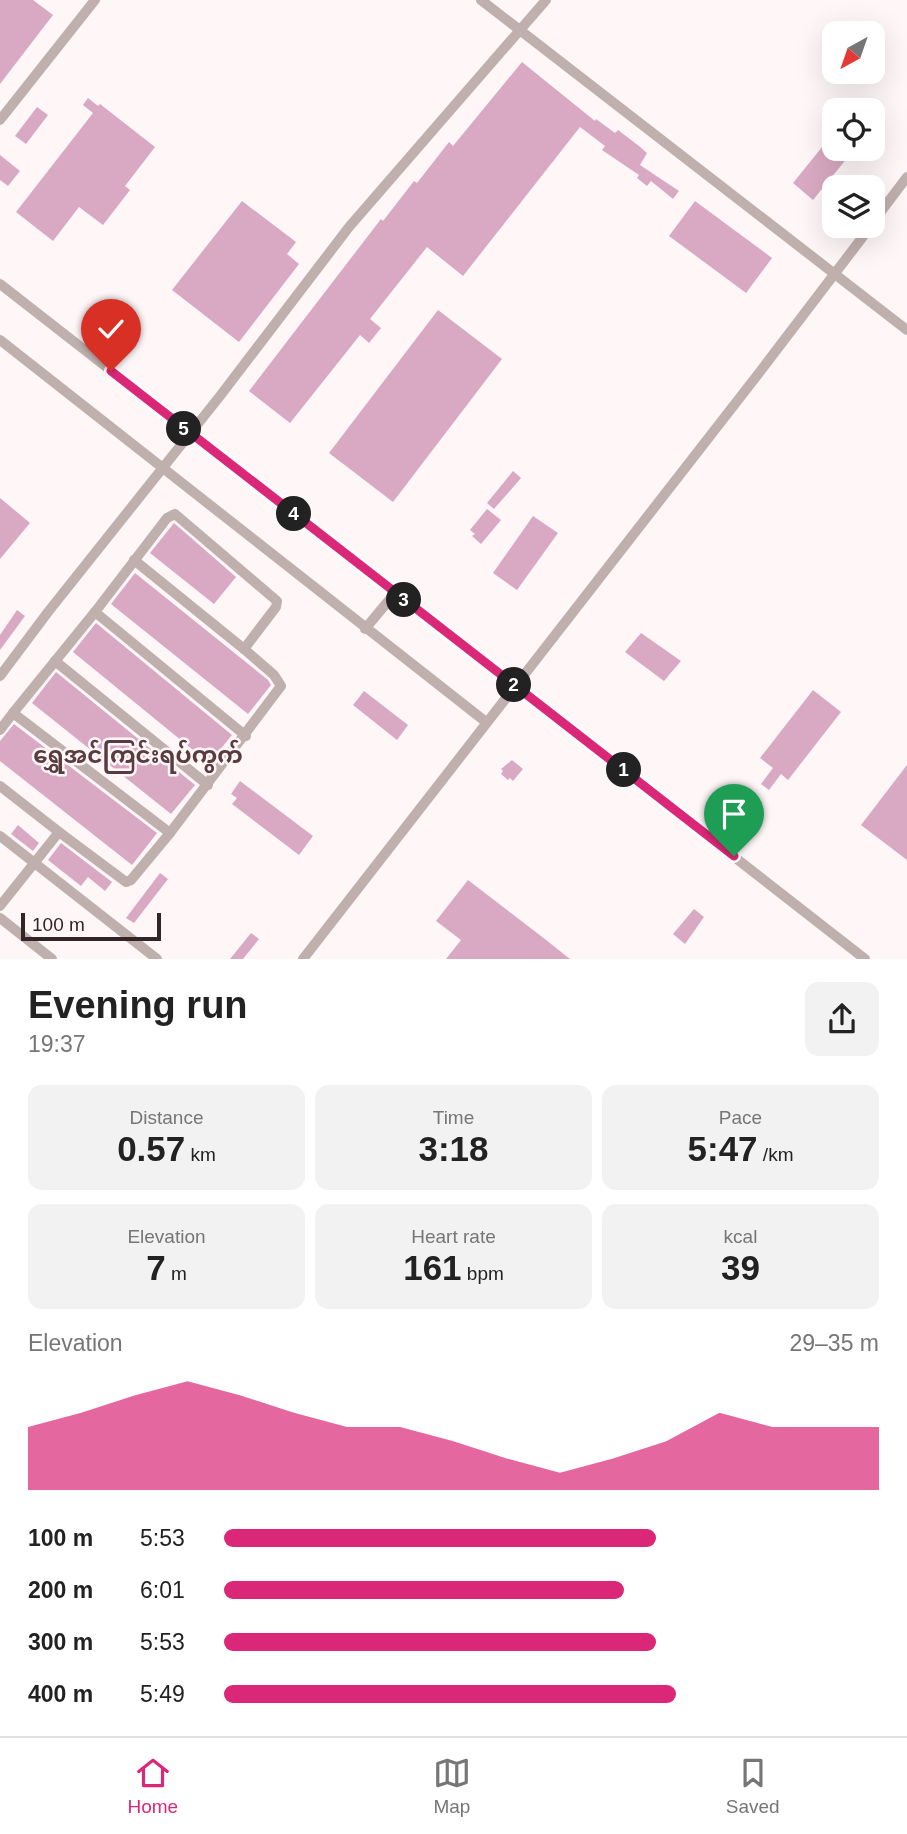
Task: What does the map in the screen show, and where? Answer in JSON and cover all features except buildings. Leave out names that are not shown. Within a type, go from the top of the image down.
[{"type":"street","points":[[0,120],[95,0]]},
{"type":"street","points":[[481,0],[907,330]]},
{"type":"street","points":[[0,676],[191,434],[349,227],[546,0]]},
{"type":"street","points":[[885,207],[907,177]]},
{"type":"street","points":[[303,959],[862,238]]},
{"type":"street","points":[[0,284],[865,959]]},
{"type":"street","points":[[0,340],[486,722]]},
{"type":"street","points":[[0,730],[167,518],[175,514],[277,601],[276,607],[244,649]]},
{"type":"street","points":[[0,786],[126,882],[131,880],[208,785],[281,686],[274,675],[244,649],[134,560]]},
{"type":"street","points":[[365,629],[395,593]]},
{"type":"street","points":[[94,612],[246,736]]},
{"type":"street","points":[[55,662],[208,785]]},
{"type":"street","points":[[13,713],[170,833]]},
{"type":"street","points":[[0,906],[59,832]]},
{"type":"street","points":[[0,836],[157,959]]},
{"type":"street","points":[[0,918],[52,959]]},
{"type":"district","name":"ရွှေအင်ကြင်းရပ်ကွက်","points":[[138,755]]},
{"type":"route","points":[[111,371],[734,856]]}]
